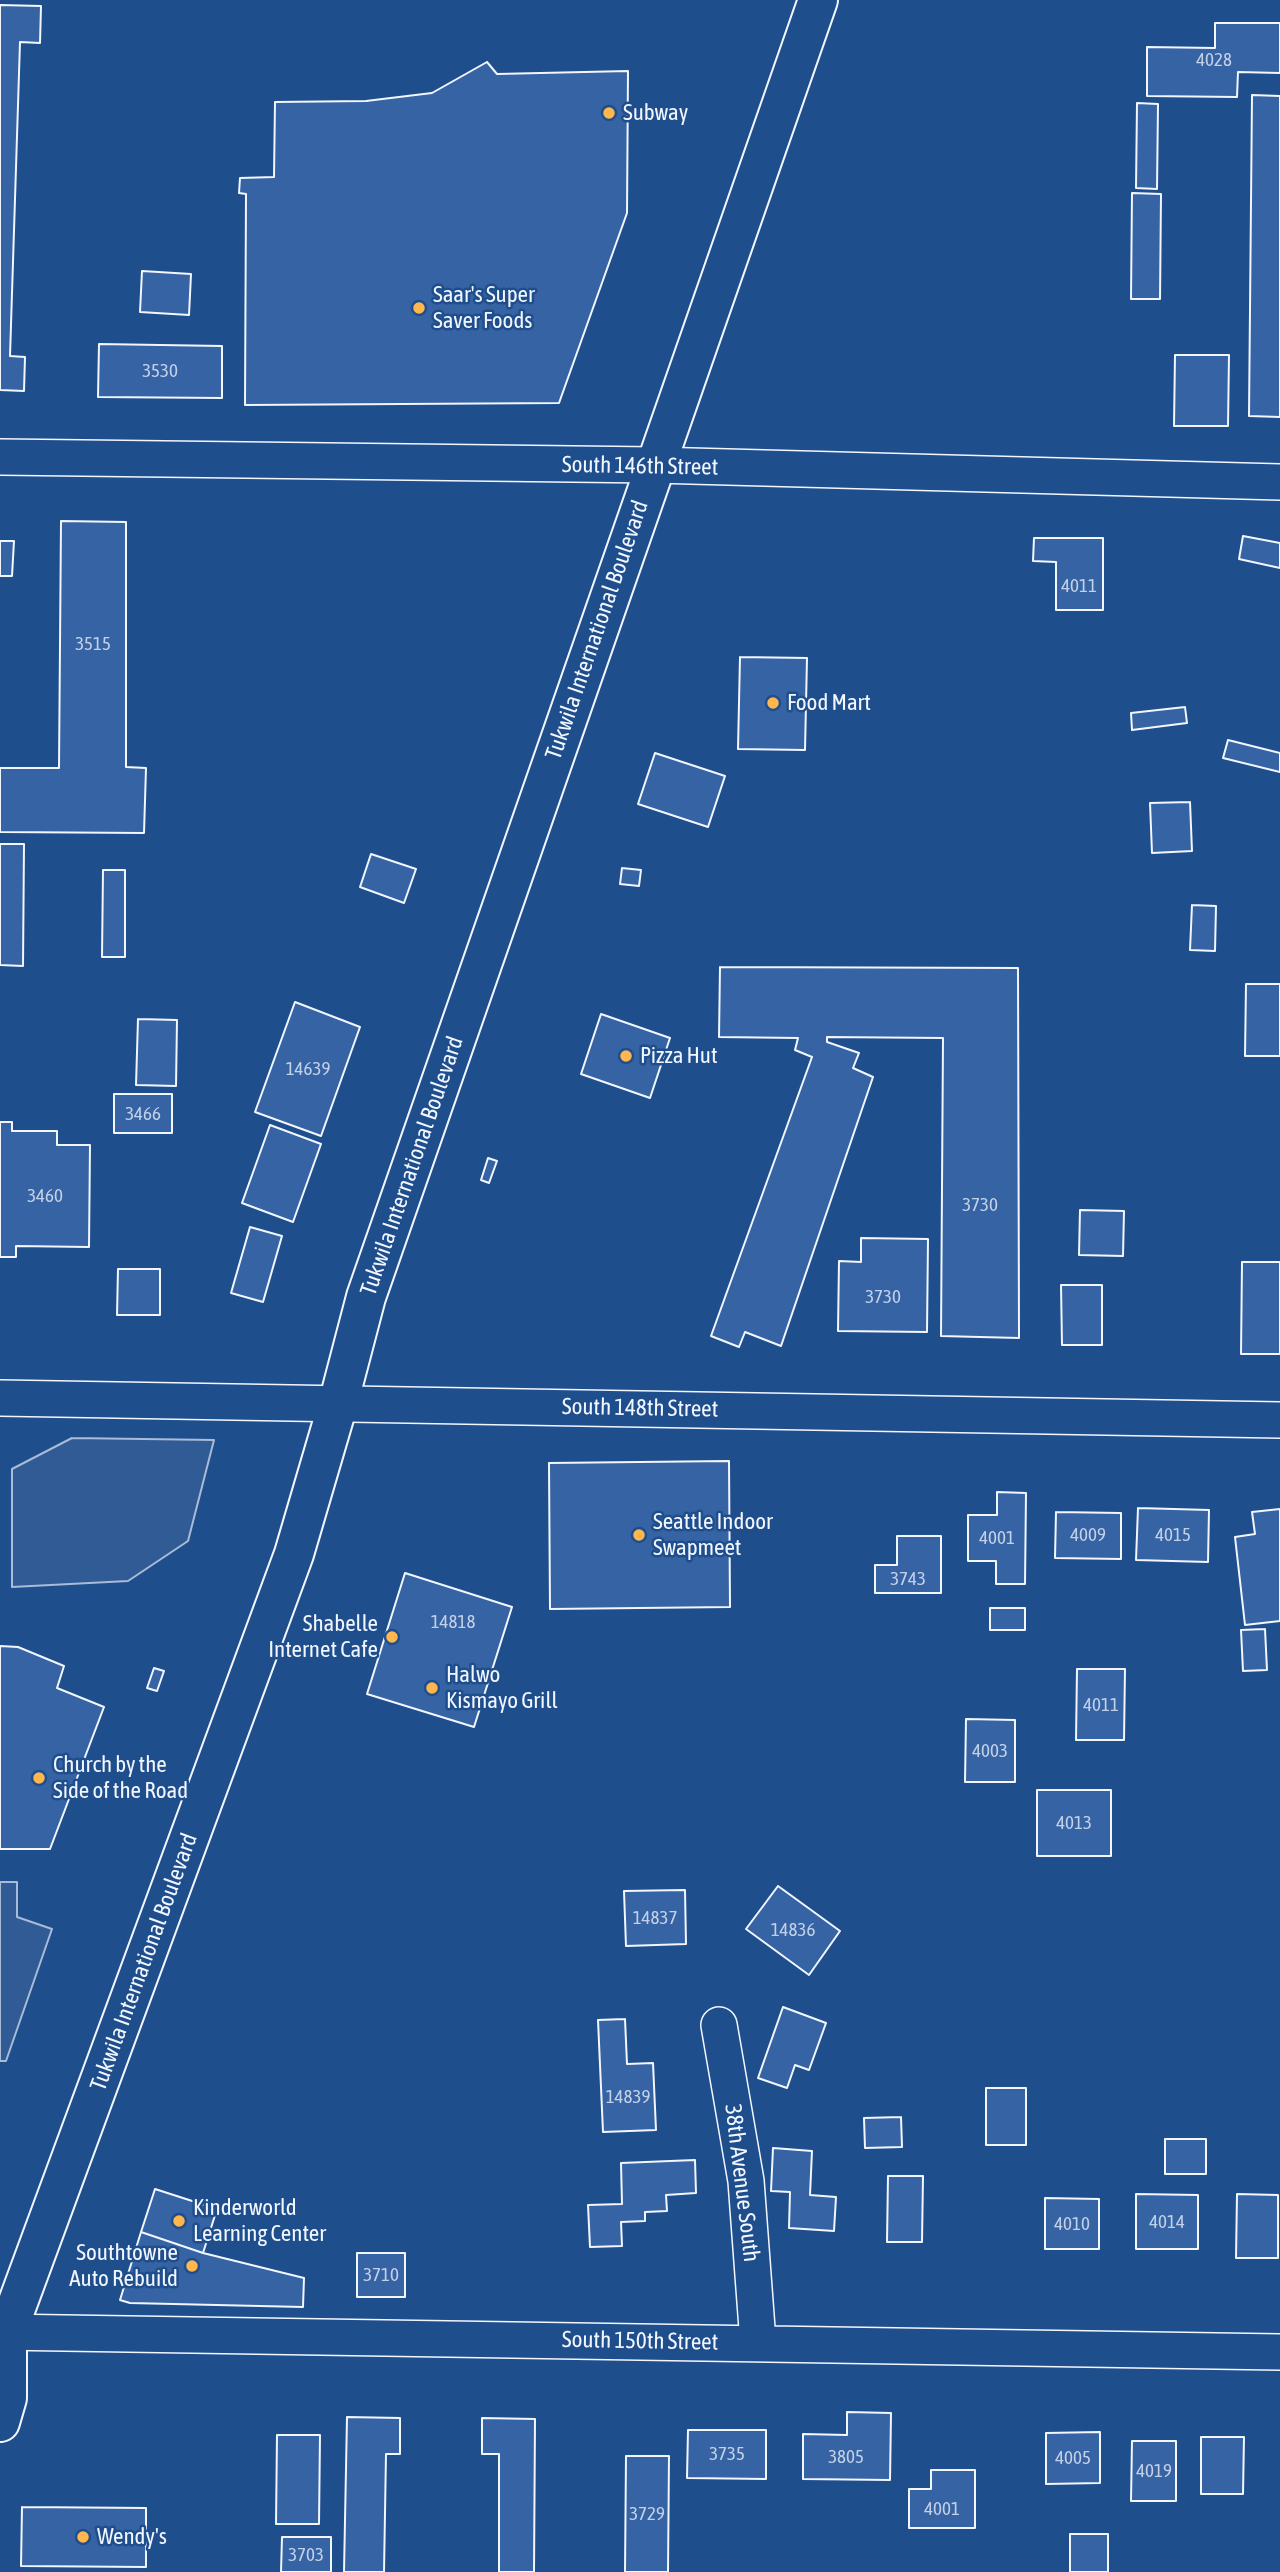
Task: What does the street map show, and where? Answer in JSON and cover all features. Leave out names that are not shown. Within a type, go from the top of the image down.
[{"type":"main road","name":"Tukwila International Boulevard","points":[[0,2422],[8,2398],[2,2336],[294,1555],[366,1297],[818,0]]},
{"type":"street","name":"South 146th Street","points":[[0,457],[654,465],[1280,482]]},
{"type":"street","name":"South 148th Street","points":[[0,1398],[1280,1420]]},
{"type":"street","name":"38th Avenue South","points":[[719,2025],[746,2181],[758,2342]]},
{"type":"street","name":"South 150th Street","points":[[2,2336],[758,2342],[1280,2353]]},
{"type":"shaded area","points":[[72,1438],[214,1440],[188,1541],[128,1581],[12,1587],[12,1469]]},
{"type":"shaded area","points":[[0,1882],[17,1882],[17,1917],[52,1929],[6,2061],[0,2061]]},
{"type":"building","points":[[0,5],[41,6],[40,43],[20,42],[10,356],[25,357],[24,391],[0,390]]},
{"type":"building","points":[[1215,23],[1280,23],[1280,73],[1238,72],[1237,97],[1147,96],[1147,47],[1215,48]]},
{"type":"building","name":"Saar's Super Saver Foods","points":[[487,62],[497,74],[628,71],[627,213],[559,403],[245,405],[246,194],[239,193],[240,178],[274,177],[275,102],[366,101],[432,93]]},
{"type":"building","points":[[1252,95],[1280,96],[1280,417],[1249,416]]},
{"type":"building","points":[[1137,103],[1158,104],[1157,189],[1136,188]]},
{"type":"building","points":[[1132,193],[1161,194],[1160,299],[1131,299]]},
{"type":"building","points":[[142,271],[191,274],[189,315],[140,312]]},
{"type":"building","points":[[99,344],[222,346],[222,398],[98,397]]},
{"type":"building","points":[[1175,355],[1229,355],[1228,426],[1174,426]]},
{"type":"building","points":[[61,521],[126,522],[126,767],[146,768],[144,833],[0,832],[0,768],[59,768]]},
{"type":"building","points":[[1243,536],[1280,543],[1280,568],[1239,559]]},
{"type":"building","points":[[1034,538],[1103,538],[1103,610],[1056,610],[1056,562],[1033,561]]},
{"type":"building","points":[[0,541],[14,541],[12,576],[0,576]]},
{"type":"building","name":"Food Mart","points":[[740,657],[807,658],[805,750],[738,749]]},
{"type":"building","points":[[1185,707],[1187,723],[1132,730],[1131,713]]},
{"type":"building","points":[[1228,740],[1280,753],[1280,772],[1223,758]]},
{"type":"building","points":[[655,753],[725,776],[708,827],[638,804]]},
{"type":"building","points":[[1190,802],[1192,851],[1152,853],[1150,803]]},
{"type":"building","points":[[0,844],[24,844],[23,966],[0,965]]},
{"type":"building","points":[[371,854],[416,869],[404,903],[360,887]]},
{"type":"building","points":[[622,868],[641,870],[639,886],[620,884]]},
{"type":"building","points":[[103,870],[125,870],[125,957],[102,957]]},
{"type":"building","points":[[1192,905],[1216,906],[1215,951],[1190,950]]},
{"type":"building","points":[[720,967],[1018,968],[1019,1338],[941,1336],[943,1038],[827,1037],[827,1042],[859,1053],[853,1068],[873,1077],[781,1346],[745,1332],[739,1347],[711,1336],[812,1057],[795,1050],[798,1038],[719,1037]]},
{"type":"building","points":[[1246,984],[1280,984],[1280,1056],[1245,1056]]},
{"type":"building","points":[[295,1002],[360,1027],[321,1136],[255,1112]]},
{"type":"building","name":"Pizza Hut","points":[[601,1014],[670,1038],[650,1098],[581,1074]]},
{"type":"building","points":[[138,1019],[177,1020],[176,1086],[136,1085]]},
{"type":"building","points":[[114,1094],[172,1094],[172,1133],[114,1133]]},
{"type":"building","points":[[0,1122],[12,1122],[12,1131],[57,1131],[57,1145],[90,1145],[89,1247],[16,1246],[16,1257],[0,1257]]},
{"type":"building","points":[[270,1125],[321,1144],[293,1222],[242,1203]]},
{"type":"building","points":[[488,1158],[497,1161],[489,1183],[481,1180]]},
{"type":"building","points":[[1080,1210],[1124,1211],[1123,1256],[1079,1255]]},
{"type":"building","points":[[250,1227],[282,1236],[263,1302],[231,1293]]},
{"type":"building","points":[[861,1238],[928,1239],[927,1332],[838,1331],[839,1261],[861,1262]]},
{"type":"building","points":[[1242,1262],[1280,1262],[1280,1354],[1241,1354]]},
{"type":"building","points":[[118,1269],[160,1269],[160,1315],[117,1315]]},
{"type":"building","points":[[1061,1285],[1102,1285],[1102,1345],[1062,1345]]},
{"type":"building","name":"Seattle Indoor Swapmeet","points":[[729,1461],[730,1607],[550,1609],[549,1463]]},
{"type":"building","points":[[997,1492],[1026,1493],[1025,1584],[996,1584],[996,1561],[968,1561],[968,1515],[997,1515]]},
{"type":"building","points":[[1138,1508],[1209,1510],[1208,1562],[1136,1560]]},
{"type":"building","points":[[1280,1509],[1280,1621],[1245,1625],[1235,1537],[1255,1534],[1252,1512]]},
{"type":"building","points":[[1056,1512],[1121,1513],[1121,1559],[1055,1558]]},
{"type":"building","points":[[897,1536],[941,1536],[941,1593],[875,1593],[875,1565],[897,1565]]},
{"type":"building","points":[[405,1573],[512,1607],[474,1727],[367,1694]]},
{"type":"building","points":[[990,1608],[1025,1608],[1025,1630],[990,1630]]},
{"type":"building","points":[[1265,1629],[1267,1670],[1243,1671],[1241,1630]]},
{"type":"building","name":"Church by the Side of the Road","points":[[0,1646],[18,1647],[64,1666],[57,1688],[104,1707],[50,1849],[0,1849]]},
{"type":"building","points":[[154,1668],[164,1671],[157,1691],[147,1688]]},
{"type":"building","points":[[1077,1669],[1125,1669],[1124,1740],[1076,1740]]},
{"type":"building","points":[[966,1719],[1015,1720],[1015,1782],[965,1782]]},
{"type":"building","points":[[1037,1790],[1111,1790],[1111,1856],[1037,1856]]},
{"type":"building","points":[[778,1886],[840,1931],[809,1975],[746,1929]]},
{"type":"building","points":[[685,1890],[686,1944],[626,1946],[624,1891]]},
{"type":"building","points":[[783,2007],[826,2023],[809,2070],[795,2065],[787,2088],[758,2078]]},
{"type":"building","points":[[625,2019],[627,2064],[653,2063],[656,2130],[603,2132],[598,2020]]},
{"type":"building","points":[[986,2088],[1026,2088],[1026,2145],[986,2145]]},
{"type":"building","points":[[901,2117],[902,2147],[865,2148],[864,2118]]},
{"type":"building","points":[[1165,2139],[1206,2139],[1206,2174],[1165,2174]]},
{"type":"building","points":[[773,2148],[812,2151],[810,2195],[836,2197],[834,2231],[789,2228],[790,2192],[771,2191]]},
{"type":"building","points":[[695,2160],[696,2193],[666,2195],[667,2211],[645,2212],[645,2221],[621,2222],[622,2246],[590,2247],[588,2205],[622,2204],[621,2163]]},
{"type":"building","points":[[888,2176],[923,2176],[922,2242],[887,2242]]},
{"type":"building","name":"Kinderworld Learning Center","points":[[155,2189],[217,2209],[203,2253],[141,2232]]},
{"type":"building","points":[[1136,2194],[1198,2195],[1198,2249],[1136,2249]]},
{"type":"building","points":[[1237,2194],[1278,2195],[1278,2258],[1236,2258]]},
{"type":"building","points":[[1045,2198],[1099,2199],[1099,2249],[1045,2249]]},
{"type":"building","name":"Southtowne Auto Rebuild","points":[[141,2232],[203,2253],[304,2278],[303,2307],[130,2303],[120,2300]]},
{"type":"building","points":[[357,2253],[405,2253],[405,2297],[357,2297]]},
{"type":"building","points":[[847,2412],[891,2413],[890,2480],[803,2479],[803,2434],[847,2435]]},
{"type":"building","points":[[347,2417],[400,2418],[400,2454],[386,2454],[384,2572],[344,2572]]},
{"type":"building","points":[[482,2418],[535,2419],[534,2572],[499,2572],[499,2454],[482,2454]]},
{"type":"building","points":[[688,2430],[766,2430],[766,2479],[687,2478]]},
{"type":"building","points":[[1100,2432],[1100,2483],[1046,2484],[1046,2433]]},
{"type":"building","points":[[277,2435],[320,2435],[319,2524],[276,2524]]},
{"type":"building","points":[[1201,2437],[1244,2437],[1243,2494],[1201,2494]]},
{"type":"building","points":[[1132,2441],[1176,2441],[1176,2501],[1131,2501]]},
{"type":"building","points":[[626,2456],[669,2456],[668,2572],[625,2572]]},
{"type":"building","points":[[931,2470],[975,2470],[975,2528],[909,2528],[909,2489],[931,2489]]},
{"type":"building","name":"Wendy's","points":[[22,2507],[146,2508],[146,2567],[21,2566]]},
{"type":"building","points":[[1070,2534],[1108,2534],[1108,2572],[1070,2572]]},
{"type":"building","points":[[282,2537],[331,2537],[331,2572],[281,2572]]},
{"type":"place","name":"Subway","points":[[609,113]]},
{"type":"place","name":"Saar's Super Saver Foods","points":[[419,308]]},
{"type":"place","name":"Food Mart","points":[[773,703]]},
{"type":"place","name":"Pizza Hut","points":[[626,1056]]},
{"type":"place","name":"Seattle Indoor Swapmeet","points":[[639,1535]]},
{"type":"place","name":"Shabelle Internet Cafe","points":[[392,1637]]},
{"type":"place","name":"Halwo Kismayo Grill","points":[[432,1688]]},
{"type":"place","name":"Church by the Side of the Road","points":[[39,1778]]},
{"type":"place","name":"Kinderworld Learning Center","points":[[179,2221]]},
{"type":"place","name":"Southtowne Auto Rebuild","points":[[192,2266]]},
{"type":"place","name":"Wendy's","points":[[83,2537]]}]
